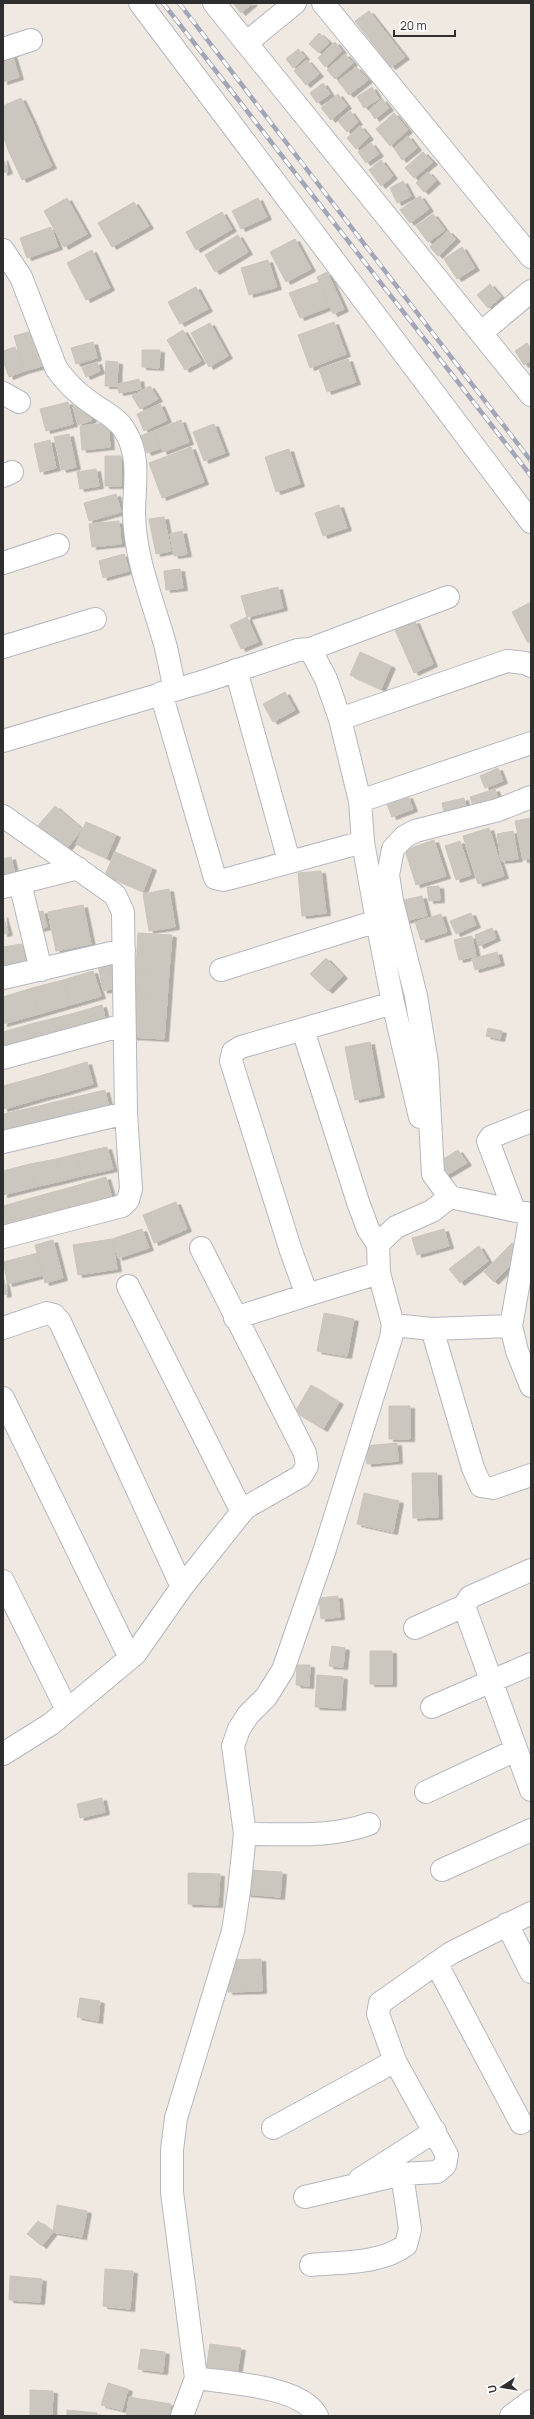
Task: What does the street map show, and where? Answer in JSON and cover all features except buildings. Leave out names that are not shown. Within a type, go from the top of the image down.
[{"type":"street","points":[[140,3],[531,522]]},
{"type":"street","points":[[214,3],[482,332],[531,395]]},
{"type":"street","points":[[246,43],[295,3]]},
{"type":"street","points":[[323,3],[531,257]]},
{"type":"street","points":[[3,49],[31,40]]},
{"type":"street","points":[[3,250],[20,277],[56,368],[64,380],[90,402],[109,414],[125,430],[132,446],[136,467],[135,537],[141,566],[165,646],[168,691],[215,878],[224,880],[363,842]]},
{"type":"street","points":[[482,332],[531,291]]},
{"type":"street","points":[[3,563],[58,545]]},
{"type":"street","points":[[3,741],[298,650],[310,649],[448,597]]},
{"type":"street","points":[[3,647],[95,619]]},
{"type":"street","points":[[310,649],[326,679],[340,719],[360,801],[363,842],[393,1003],[433,1174],[450,1198],[525,1212]]},
{"type":"street","points":[[340,719],[507,662],[525,663],[531,666]]},
{"type":"street","points":[[236,670],[289,862]]},
{"type":"street","points":[[360,801],[531,743]]},
{"type":"street","points":[[433,1174],[427,1063],[416,996],[392,901],[388,875],[389,863],[393,849],[404,837],[415,831],[498,810],[531,797]]},
{"type":"street","points":[[3,816],[114,895],[123,912],[126,1112],[131,1189],[128,1200],[122,1206],[3,1237]]},
{"type":"street","points":[[41,970],[12,885],[78,868]]},
{"type":"street","points":[[221,970],[377,921]]},
{"type":"street","points":[[3,978],[124,950]]},
{"type":"street","points":[[307,1295],[291,1251],[231,1061],[233,1052],[241,1046],[303,1030],[393,1003]]},
{"type":"street","points":[[3,1058],[124,1025]]},
{"type":"street","points":[[182,2416],[196,2378],[172,2192],[172,2150],[176,2118],[233,1930],[244,1834],[233,1746],[239,1729],[248,1715],[266,1697],[283,1670],[324,1552],[394,1325],[379,1273],[378,1244],[368,1229],[358,1202],[303,1030]]},
{"type":"street","points":[[3,1142],[126,1112]]},
{"type":"street","points":[[531,1121],[491,1137],[488,1141],[525,1212],[511,1326],[517,1351],[531,1386]]},
{"type":"street","points":[[378,1244],[396,1227],[432,1211],[450,1198]]},
{"type":"street","points":[[3,1754],[51,1724],[135,1654],[182,1587],[242,1512],[274,1490],[301,1476],[307,1466],[305,1453],[200,1248]]},
{"type":"street","points":[[235,1318],[379,1273]]},
{"type":"street","points":[[128,1286],[242,1512]]},
{"type":"street","points":[[3,1328],[47,1313],[54,1315],[60,1322],[182,1587]]},
{"type":"street","points":[[394,1325],[432,1329],[511,1326]]},
{"type":"street","points":[[432,1329],[473,1468],[481,1486],[493,1488],[531,1475]]},
{"type":"street","points":[[3,1398],[130,1658]]},
{"type":"street","points":[[415,1628],[464,1606],[470,1597],[531,1570]]},
{"type":"street","points":[[3,1581],[67,1710]]},
{"type":"street","points":[[464,1606],[531,1790]]},
{"type":"street","points":[[432,1707],[531,1664]]},
{"type":"street","points":[[426,1792],[516,1750]]},
{"type":"street","points":[[244,1834],[322,1834],[347,1832],[369,1824]]},
{"type":"street","points":[[442,1870],[531,1830]]},
{"type":"street","points":[[305,2197],[402,2174],[437,2172],[445,2165],[447,2155],[395,2061],[378,2014],[380,2003],[451,1953],[507,1924],[531,1914]]},
{"type":"street","points":[[507,1924],[531,1972]]},
{"type":"street","points":[[436,1963],[521,2123]]},
{"type":"street","points":[[273,2128],[395,2061]]},
{"type":"street","points":[[345,2188],[435,2132]]},
{"type":"street","points":[[311,2265],[378,2258],[396,2253],[406,2245],[410,2229],[402,2174]]},
{"type":"street","points":[[196,2378],[276,2391],[299,2398],[314,2409],[317,2416]]},
{"type":"street","points":[[511,2416],[531,2401]]},
{"type":"railway","points":[[163,3],[531,476]]},
{"type":"railway","points":[[179,3],[531,461]]}]
